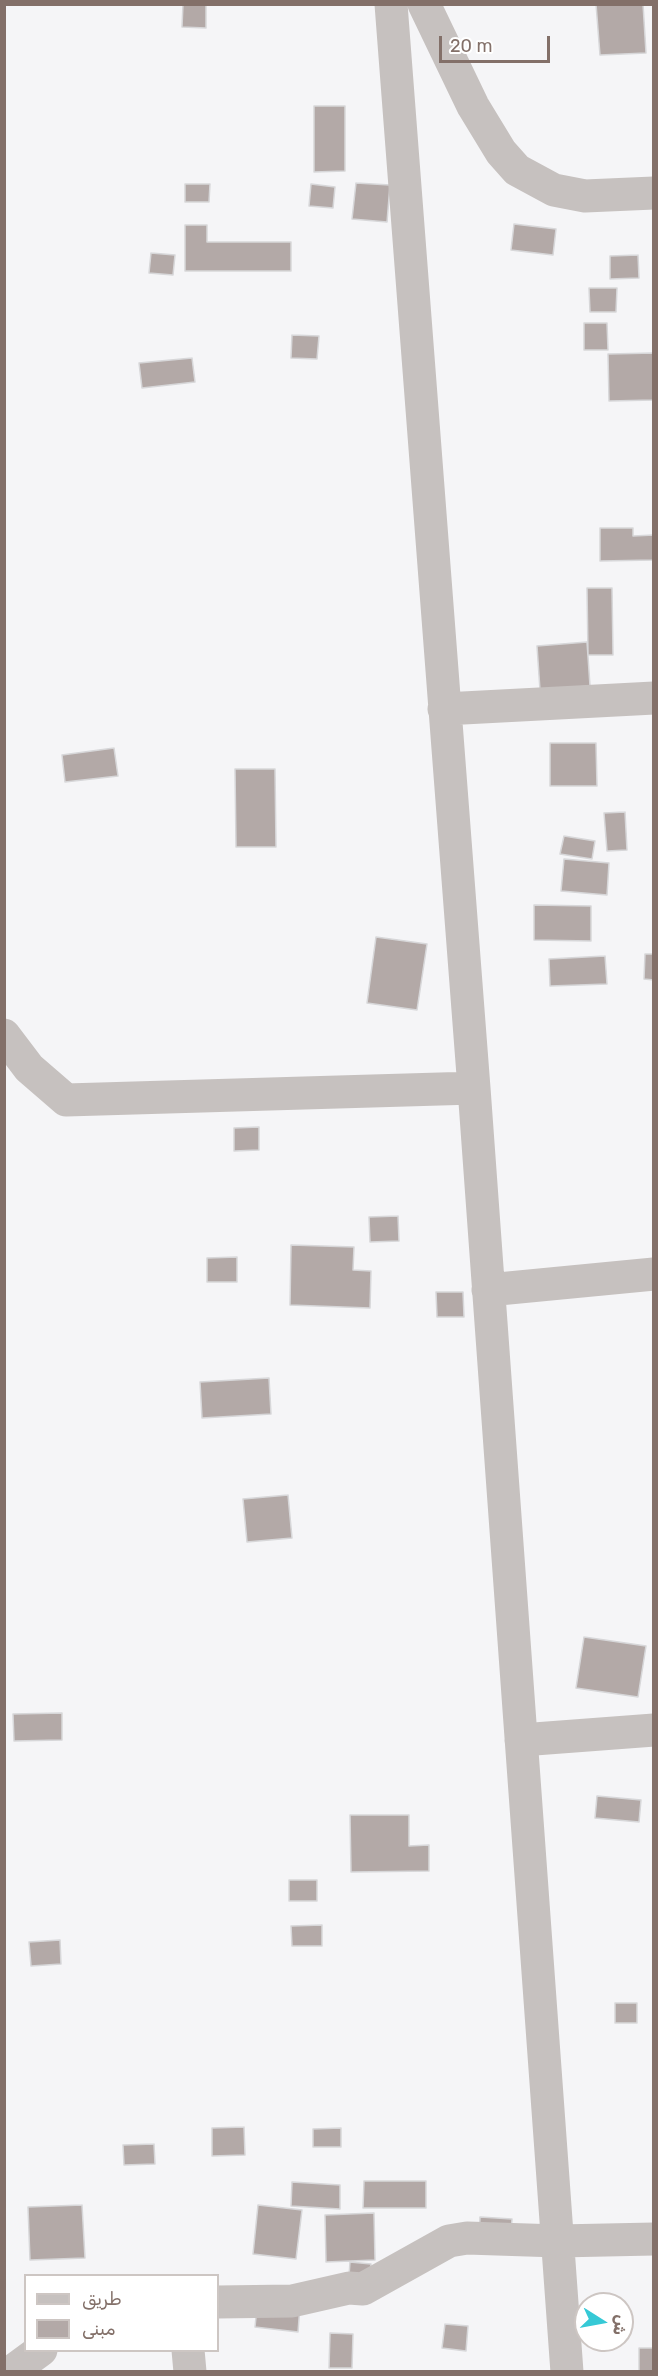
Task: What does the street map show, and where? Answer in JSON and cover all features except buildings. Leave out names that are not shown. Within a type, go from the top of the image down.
[{"type":"street","points":[[391,4],[474,1088],[567,2372]]},
{"type":"street","points":[[423,4],[473,106],[501,152],[517,170],[554,190],[585,196],[654,193]]},
{"type":"street","points":[[444,710],[654,698]]},
{"type":"street","points":[[4,1035],[29,1068],[66,1100],[474,1088]]},
{"type":"street","points":[[488,1290],[654,1274]]},
{"type":"street","points":[[521,1740],[654,1730]]},
{"type":"street","points":[[219,2302],[292,2301],[349,2288],[363,2289],[449,2241],[467,2238],[558,2241],[654,2239]]},
{"type":"street","points":[[11,2372],[38,2352]]},
{"type":"street","points":[[188,2352],[190,2372]]}]
